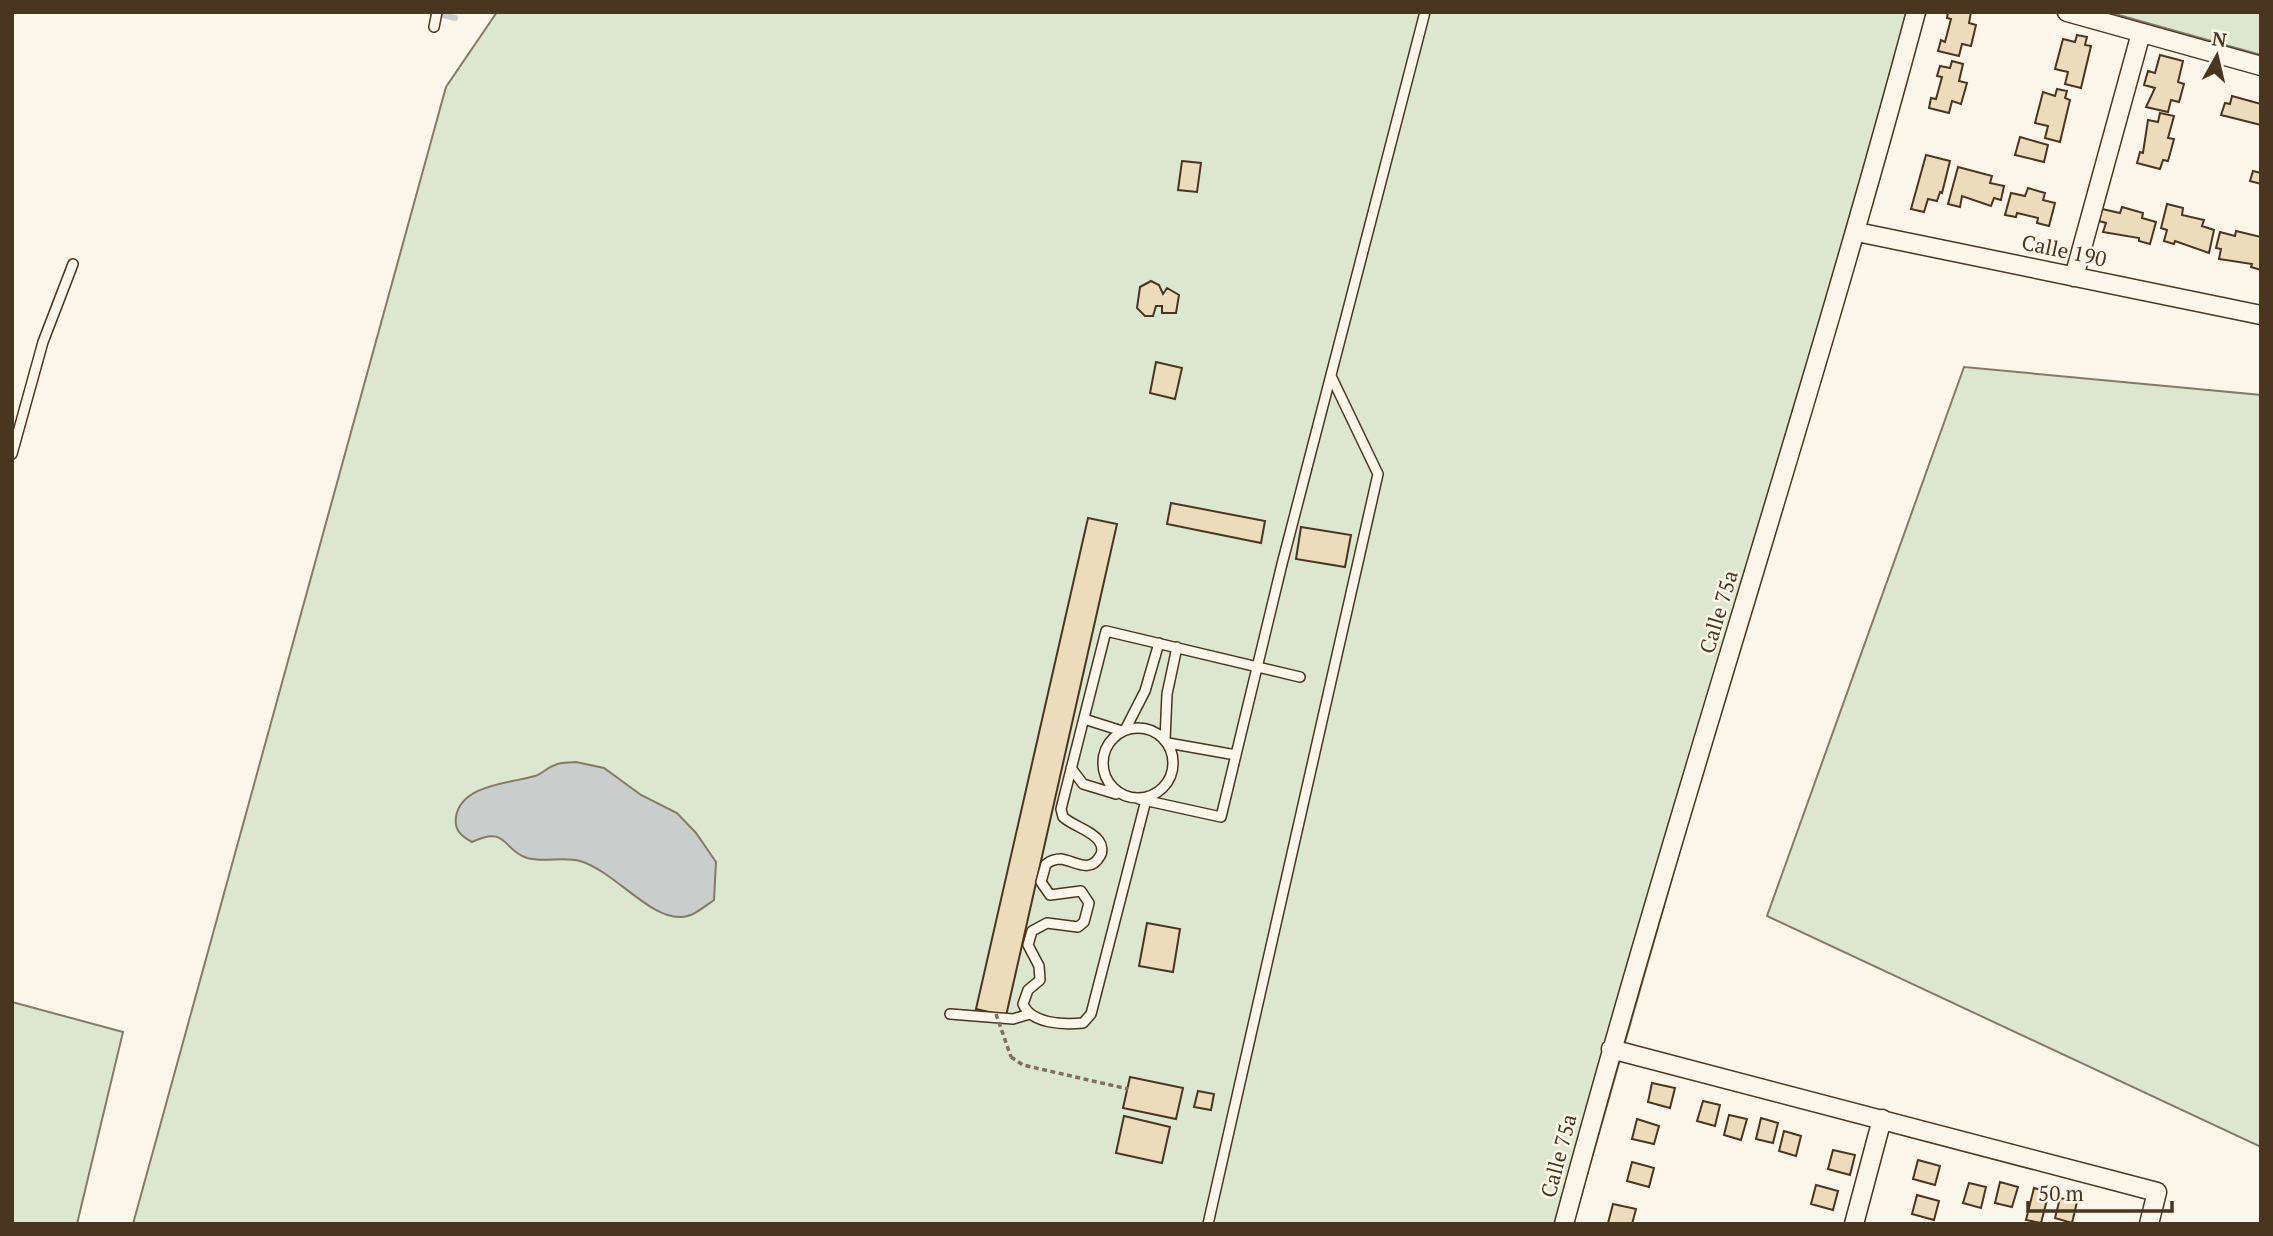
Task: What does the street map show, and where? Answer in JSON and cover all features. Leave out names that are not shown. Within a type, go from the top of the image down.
[{"type":"street","name":"Calle 75a","points":[[1564,1224],[1611,1049],[1857,232],[1916,12]]},
{"type":"street","points":[[2067,12],[2261,66]]},
{"type":"street","points":[[2074,276],[2141,33]]},
{"type":"street","name":"Calle 190","points":[[1857,232],[2261,315]]},
{"type":"street","points":[[1611,1049],[2157,1192],[2149,1224]]},
{"type":"street","points":[[1854,1224],[1882,1119]]},
{"type":"lane","points":[[434,27],[437,12]]},
{"type":"lane","points":[[1071,768],[1083,784],[1124,796],[1221,817],[1425,12]]},
{"type":"lane","points":[[12,454],[43,342],[72,264]]},
{"type":"lane","points":[[1208,1224],[1378,474],[1331,376]]},
{"type":"lane","points":[[1030,1014],[1023,1004],[1025,996],[1040,980],[1040,973],[1028,945],[1032,931],[1047,923],[1078,927],[1084,922],[1089,903],[1081,891],[1050,895],[1041,882],[1046,864],[1060,859],[1084,867],[1099,858],[1102,850],[1100,842],[1093,836],[1063,817],[1061,809],[1106,631],[1300,677]]},
{"type":"lane","points":[[1124,796],[1111,786],[1104,774],[1102,761],[1112,739],[1124,730],[1145,691],[1159,643]]},
{"type":"lane","points":[[1143,799],[1159,792],[1173,770],[1173,756],[1166,741],[1167,694],[1177,647]]},
{"type":"lane","points":[[1084,719],[1124,730],[1144,728],[1166,741],[1236,755]]},
{"type":"lane","points":[[950,1014],[1013,1019],[1030,1014],[1072,1024],[1083,1023],[1091,1014],[1143,799]]},
{"type":"path","points":[[996,1014],[1011,1057],[1023,1065],[1128,1089]]},
{"type":"green space","points":[[497,12],[1916,12],[1857,232],[1573,1224],[133,1224],[446,87]]},
{"type":"green space","points":[[2108,12],[2261,12],[2261,55]]},
{"type":"green space","points":[[1964,367],[2261,395],[2261,1147],[1767,916]]},
{"type":"green space","points":[[12,1002],[123,1032],[77,1224],[12,1224]]},
{"type":"shaded area","points":[[576,762],[604,768],[641,795],[677,813],[696,833],[716,862],[714,900],[690,915],[669,916],[644,903],[593,866],[567,859],[527,858],[499,837],[484,837],[472,842],[457,829],[456,817],[460,806],[477,791],[535,776],[557,764]]},
{"type":"building","points":[[1948,12],[1971,12],[1969,23],[1976,25],[1971,46],[1962,44],[1959,56],[1938,51],[1941,40],[1945,42],[1951,19],[1947,18]]},
{"type":"building","points":[[2077,35],[2087,37],[2085,45],[2091,46],[2081,88],[2065,84],[2068,72],[2055,69],[2063,39],[2075,42]]},
{"type":"building","points":[[2160,55],[2183,61],[2178,82],[2184,84],[2179,102],[2171,100],[2168,112],[2146,107],[2155,88],[2144,85],[2148,71],[2155,73]]},
{"type":"building","points":[[1952,61],[1963,64],[1959,81],[1967,83],[1961,104],[1952,101],[1949,113],[1929,108],[1931,98],[1936,99],[1942,77],[1937,76],[1940,66],[1950,68]]},
{"type":"building","points":[[2057,89],[2067,91],[2065,98],[2070,100],[2060,142],[2045,138],[2048,126],[2035,123],[2043,92],[2055,96]]},
{"type":"building","points":[[2232,96],[2261,104],[2261,125],[2221,115],[2225,103],[2230,104]]},
{"type":"building","points":[[2160,113],[2174,116],[2168,138],[2174,139],[2168,161],[2163,160],[2160,169],[2137,163],[2140,152],[2143,153],[2148,120],[2158,122]]},
{"type":"building","points":[[2020,137],[2048,145],[2044,162],[2015,155]]},
{"type":"building","points":[[1926,155],[1950,161],[1942,193],[1940,192],[1937,201],[1928,199],[1924,212],[1911,209]]},
{"type":"building","points":[[1182,161],[1201,163],[1197,192],[1178,190]]},
{"type":"building","points":[[1958,167],[1992,176],[1990,183],[2004,186],[2001,200],[1994,198],[1991,206],[1962,196],[1960,207],[1948,204]]},
{"type":"building","points":[[2253,171],[2261,173],[2261,184],[2250,181]]},
{"type":"building","points":[[2028,188],[2045,193],[2043,200],[2055,203],[2049,226],[2037,223],[2038,218],[2017,213],[2016,217],[2005,215],[2011,193],[2025,196]]},
{"type":"building","points":[[2167,204],[2183,208],[2182,215],[2204,220],[2202,226],[2214,230],[2209,253],[2175,241],[2174,244],[2164,241],[2167,230],[2161,228]]},
{"type":"building","points":[[2122,207],[2143,213],[2142,218],[2156,222],[2150,244],[2139,241],[2139,238],[2103,232],[2106,223],[2099,221],[2102,209],[2120,213]]},
{"type":"building","points":[[2236,231],[2261,237],[2261,270],[2251,267],[2252,264],[2219,259],[2221,249],[2216,248],[2220,232],[2235,236]]},
{"type":"building","points":[[1151,281],[1159,285],[1163,294],[1167,288],[1179,295],[1176,313],[1162,313],[1162,306],[1156,306],[1153,316],[1145,316],[1137,308],[1140,287]]},
{"type":"building","points":[[1156,362],[1182,368],[1175,399],[1150,393]]},
{"type":"building","points":[[1171,503],[1265,521],[1261,543],[1167,524]]},
{"type":"building","points":[[1088,518],[1117,524],[1006,1016],[976,1009]]},
{"type":"building","points":[[1301,527],[1351,535],[1345,567],[1296,559]]},
{"type":"building","points":[[1147,923],[1180,929],[1173,972],[1139,966]]},
{"type":"building","points":[[1130,1077],[1183,1088],[1176,1119],[1123,1108]]},
{"type":"building","points":[[1652,1083],[1675,1088],[1670,1108],[1648,1102]]},
{"type":"building","points":[[1198,1091],[1214,1094],[1211,1110],[1194,1107]]},
{"type":"building","points":[[1703,1101],[1720,1105],[1715,1126],[1697,1121]]},
{"type":"building","points":[[1729,1115],[1747,1119],[1741,1140],[1724,1135]]},
{"type":"building","points":[[1124,1116],[1170,1127],[1162,1163],[1116,1153]]},
{"type":"building","points":[[1761,1118],[1778,1123],[1773,1143],[1756,1139]]},
{"type":"building","points":[[1637,1119],[1659,1126],[1654,1144],[1632,1139]]},
{"type":"building","points":[[1784,1131],[1801,1136],[1796,1156],[1779,1151]]},
{"type":"building","points":[[1833,1150],[1855,1155],[1850,1175],[1828,1169]]},
{"type":"building","points":[[1918,1160],[1940,1166],[1935,1185],[1913,1179]]},
{"type":"building","points":[[1632,1162],[1654,1168],[1649,1187],[1627,1181]]},
{"type":"building","points":[[2000,1182],[2018,1187],[2012,1207],[1995,1203]]},
{"type":"building","points":[[1969,1183],[1986,1187],[1981,1208],[1963,1203]]},
{"type":"building","points":[[1816,1185],[1838,1191],[1833,1210],[1811,1204]]},
{"type":"building","points":[[2034,1188],[2049,1192],[2041,1223],[2026,1220]]},
{"type":"building","points":[[1917,1195],[1939,1201],[1934,1220],[1912,1214]]},
{"type":"building","points":[[2060,1198],[2077,1202],[2072,1223],[2055,1218]]},
{"type":"building","points":[[1613,1204],[1636,1209],[1632,1224],[1608,1223]]},
{"type":"waterway","points":[[435,13],[455,18]]}]
